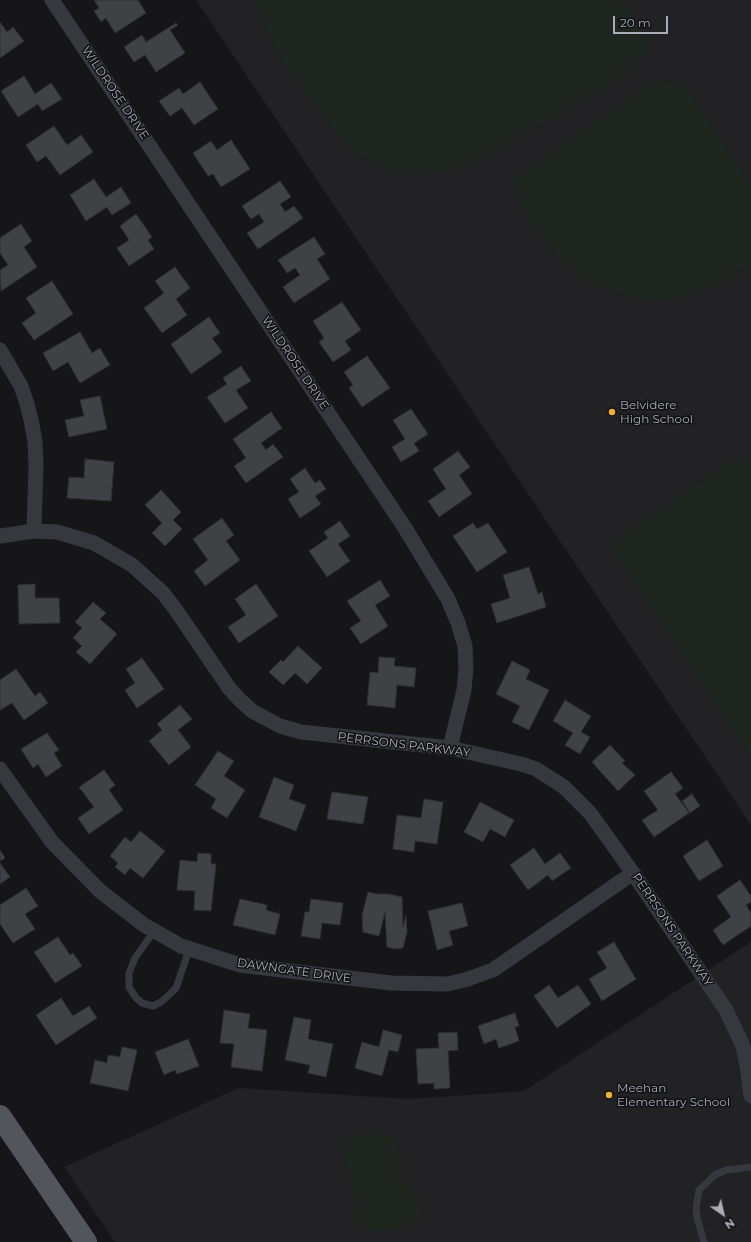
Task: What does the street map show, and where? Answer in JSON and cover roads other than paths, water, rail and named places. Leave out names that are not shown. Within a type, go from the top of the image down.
[{"type":"main road","points":[[0,1116],[86,1242]]},
{"type":"street","name":"WILDROSE DRIVE","points":[[52,0],[405,528],[448,599],[458,622],[465,646],[466,668],[464,690],[450,748]]},
{"type":"street","points":[[0,350],[21,386],[27,404],[35,440],[36,465],[34,531]]},
{"type":"street","name":"PERRSONS PARKWAY","points":[[0,536],[34,531],[57,532],[94,543],[132,565],[163,593],[229,688],[248,707],[280,726],[300,732],[450,748],[522,764],[536,769],[564,787],[590,813],[633,873],[726,1010],[743,1046],[751,1096]]},
{"type":"street","name":"DAWNGATE DRIVE","points":[[0,769],[52,842],[100,891],[144,926],[189,950],[240,965],[390,983],[446,984],[465,980],[493,970],[633,873]]},
{"type":"lane","points":[[154,931],[135,958],[129,973],[129,987],[136,998],[142,1003],[153,1006],[161,1002],[176,988],[189,950]]},
{"type":"lane","points":[[704,1242],[696,1209],[699,1190],[715,1174],[726,1170],[751,1167]]},
{"type":"place","name":"Belvidere High School","points":[[612,412]]},
{"type":"place","name":"Meehan Elementary School","points":[[609,1095]]}]
